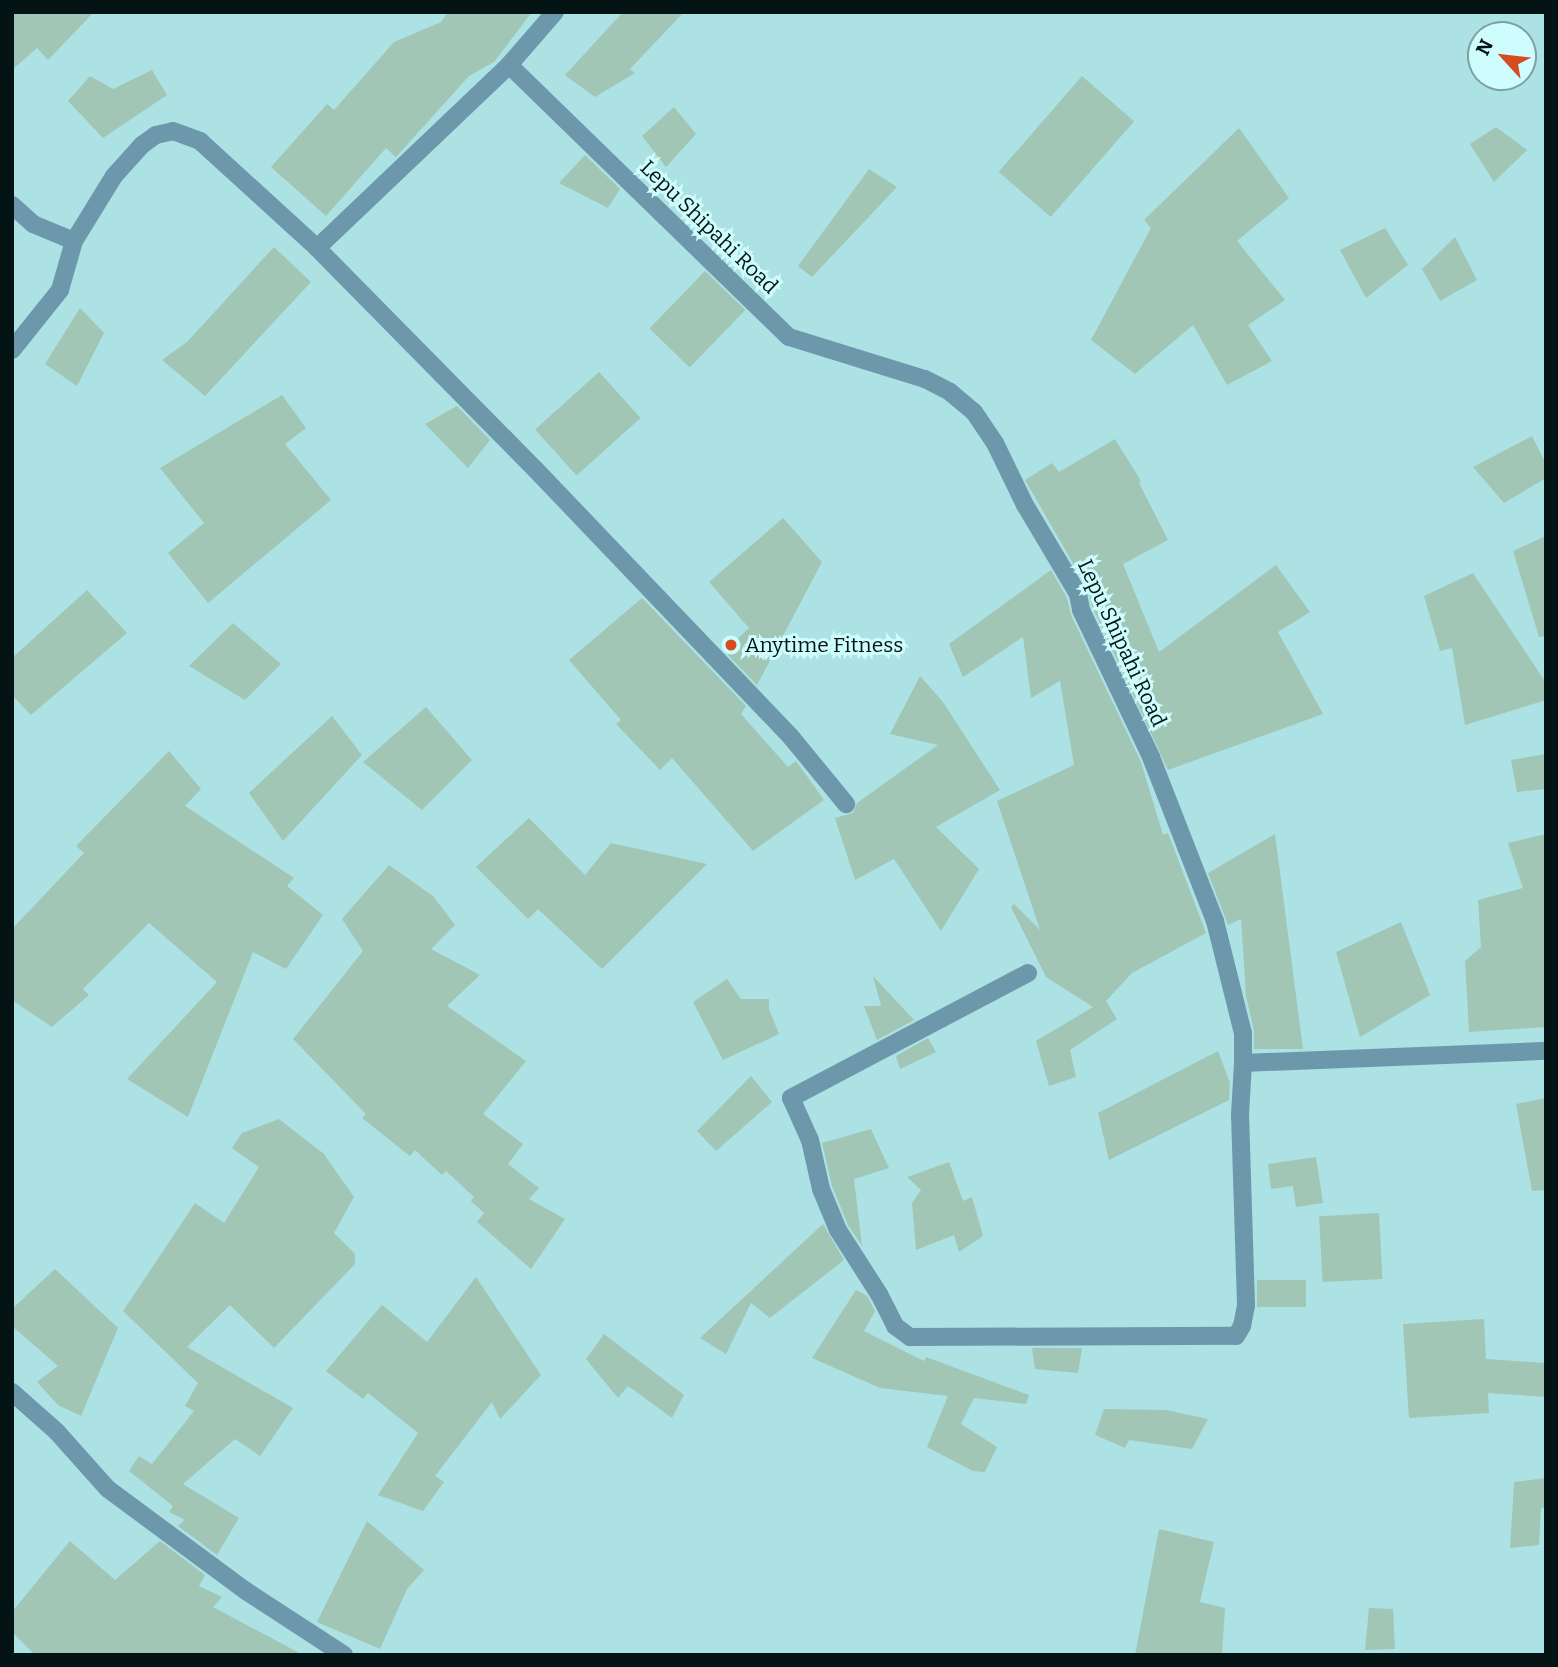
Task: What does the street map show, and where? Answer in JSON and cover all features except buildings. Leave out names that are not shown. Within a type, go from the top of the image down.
[{"type":"street","points":[[317,248],[509,65],[555,12]]},
{"type":"street","name":"Lepu Shipahi Road","points":[[509,65],[789,337],[925,379],[950,392],[974,412],[995,443],[1025,505],[1078,594],[1081,610],[1151,757],[1215,921],[1243,1033],[1241,1115],[1246,1305],[1242,1326],[1236,1336],[910,1337],[894,1326],[879,1294],[838,1230],[821,1189],[810,1140],[791,1098],[1028,973]]},
{"type":"street","points":[[12,350],[60,290],[75,241],[114,176],[142,145],[156,135],[173,131],[201,141],[317,248],[791,737],[846,804]]},
{"type":"street","points":[[12,205],[33,224],[75,241]]},
{"type":"street","points":[[1243,1063],[1546,1051]]},
{"type":"street","points":[[12,1392],[57,1432],[108,1489],[246,1591],[345,1655]]},
{"type":"shaded area","points":[[12,12],[1546,12],[1546,1655],[12,1655]]},
{"type":"place","name":"Anytime Fitness","points":[[731,645]]}]
